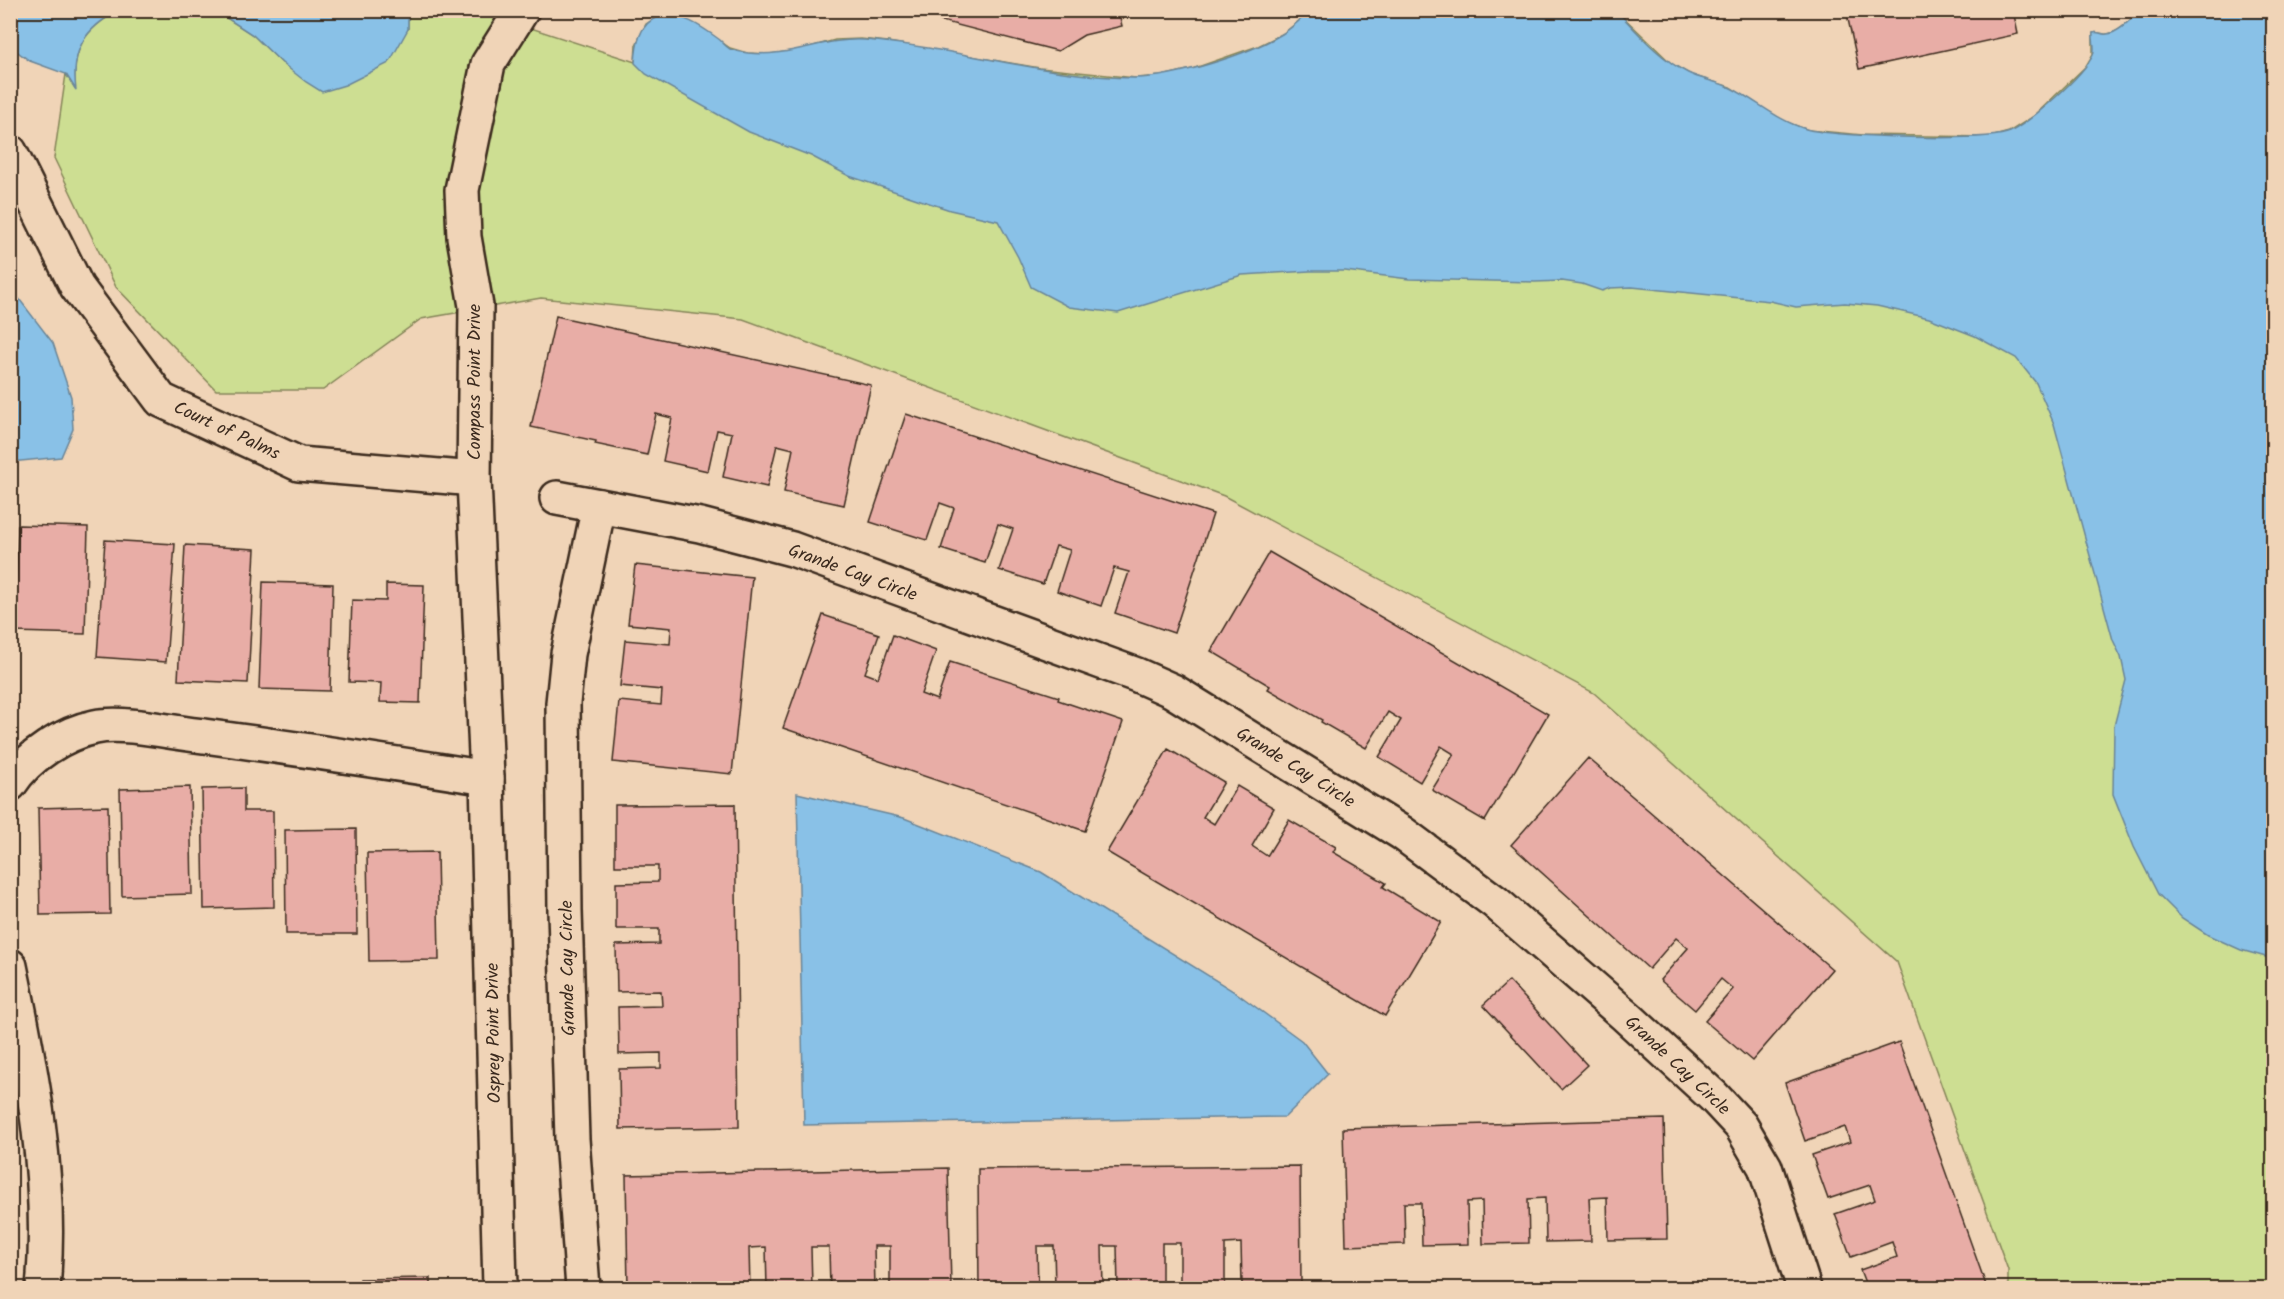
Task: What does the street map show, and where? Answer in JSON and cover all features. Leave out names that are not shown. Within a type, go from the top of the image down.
[{"type":"street","name":"Compass Point Drive","points":[[474,479],[476,306],[464,237],[462,190],[488,64],[522,10]]},
{"type":"street","name":"Court of Palms","points":[[10,152],[77,287],[161,399],[299,464],[474,479]]},
{"type":"street","name":"Osprey Point Drive","points":[[474,479],[487,778],[500,1288]]},
{"type":"street","name":"Grande Cay Circle","points":[[557,498],[700,525],[792,549],[1137,675],[1173,691],[1402,833],[1495,902],[1626,1016],[1713,1096],[1741,1126],[1765,1167],[1804,1288]]},
{"type":"street","name":"Grande Cay Circle","points":[[583,1288],[572,1139],[563,703],[568,654],[599,506]]},
{"type":"street","points":[[10,784],[15,776],[41,753],[72,735],[96,727],[129,727],[318,751],[487,778]]},
{"type":"street","points":[[10,966],[30,1064],[46,1203],[43,1288]]},
{"type":"green space","points":[[118,11],[216,11],[253,35],[282,63],[408,29],[408,11],[479,11],[635,62],[636,45],[646,24],[658,17],[670,16],[700,27],[730,48],[747,53],[770,54],[799,50],[835,40],[861,39],[1040,68],[1136,78],[1162,76],[1192,69],[1258,46],[1284,33],[1311,11],[1617,11],[1672,64],[1691,75],[1730,87],[1781,120],[1808,130],[1863,135],[1990,137],[2009,132],[2034,116],[2086,66],[2093,54],[2093,33],[2107,34],[2116,31],[2139,11],[2273,11],[2273,1288],[2008,1288],[2008,1270],[1897,962],[1594,693],[1224,496],[743,319],[541,298],[421,319],[323,390],[216,390],[116,287],[54,158],[66,74],[75,88],[76,62],[83,42],[97,25]]},
{"type":"water","points":[[11,10],[118,11],[96,25],[82,42],[76,63],[76,90],[66,74],[30,61],[11,47]]},
{"type":"water","points":[[1311,10],[1617,11],[1650,45],[1678,67],[1693,75],[1731,88],[1777,116],[1806,129],[1846,134],[1942,138],[1996,135],[2019,127],[2056,97],[2088,64],[2094,52],[2093,33],[2107,34],[2116,31],[2139,11],[2273,11],[2273,959],[2241,950],[2208,935],[2182,918],[2158,894],[2134,847],[2113,794],[2114,726],[2126,680],[2121,657],[2113,640],[2054,424],[2036,383],[2016,358],[1975,336],[1929,318],[1877,306],[1845,303],[1796,307],[1770,301],[1632,287],[1610,288],[1602,291],[1582,284],[1562,281],[1409,279],[1345,271],[1310,271],[1242,275],[1118,313],[1069,307],[1031,287],[998,221],[950,210],[849,176],[811,156],[749,132],[646,74],[635,63],[643,30],[652,20],[666,15],[690,21],[714,35],[730,49],[748,53],[778,53],[836,41],[865,40],[932,49],[1067,73],[1151,77],[1211,64],[1268,42],[1282,34]]},
{"type":"water","points":[[216,11],[408,11],[408,29],[389,63],[345,85],[322,92],[282,63],[253,35]]},
{"type":"water","points":[[10,287],[53,343],[71,397],[73,429],[61,457],[11,462]]},
{"type":"water","points":[[797,793],[904,818],[1041,872],[1238,994],[1302,1041],[1328,1074],[1285,1117],[804,1125]]},
{"type":"building","points":[[932,10],[1118,10],[1122,26],[1084,35],[1058,51],[934,19]]},
{"type":"building","points":[[1846,10],[2013,10],[2018,34],[1859,69]]},
{"type":"building","points":[[556,316],[871,385],[844,505],[784,492],[793,449],[777,445],[767,487],[723,477],[732,433],[717,430],[708,471],[663,461],[672,418],[656,414],[647,455],[531,427]]},
{"type":"building","points":[[906,414],[1213,514],[1174,633],[1115,613],[1129,572],[1114,568],[1101,606],[1057,591],[1070,550],[1056,546],[1043,584],[999,570],[1013,529],[998,524],[985,563],[941,549],[954,508],[940,503],[927,540],[870,522]]},
{"type":"building","points":[[18,525],[88,527],[85,634],[15,632]]},
{"type":"building","points":[[105,540],[175,544],[166,662],[97,657]]},
{"type":"building","points":[[185,545],[255,549],[248,683],[178,680]]},
{"type":"building","points":[[1269,552],[1548,714],[1485,821],[1432,790],[1454,754],[1441,746],[1420,782],[1379,757],[1401,720],[1388,712],[1366,748],[1268,689],[1270,686],[1211,651]]},
{"type":"building","points":[[635,565],[752,577],[732,774],[613,762],[619,701],[661,705],[662,690],[620,686],[625,640],[670,644],[671,628],[628,624]]},
{"type":"building","points":[[263,582],[333,584],[330,691],[259,689]]},
{"type":"building","points":[[386,584],[424,585],[420,703],[380,702],[381,683],[349,682],[352,600],[386,601]]},
{"type":"building","points":[[823,615],[879,634],[865,673],[878,678],[893,635],[936,651],[921,694],[937,700],[950,662],[1059,697],[1058,700],[1123,722],[1085,831],[783,728]]},
{"type":"building","points":[[1168,749],[1224,782],[1203,817],[1214,824],[1237,786],[1274,808],[1252,846],[1267,856],[1289,820],[1336,847],[1333,852],[1386,883],[1383,887],[1441,922],[1385,1016],[1107,852]]},
{"type":"building","points":[[1588,758],[1832,969],[1752,1061],[1705,1021],[1733,989],[1721,979],[1695,1010],[1660,980],[1688,948],[1676,938],[1649,969],[1511,845]]},
{"type":"building","points":[[190,787],[192,894],[122,896],[120,789]]},
{"type":"building","points":[[244,788],[244,811],[273,811],[274,907],[204,909],[202,789]]},
{"type":"building","points":[[735,804],[739,1127],[620,1129],[619,1069],[661,1068],[661,1053],[619,1054],[618,1007],[662,1006],[661,991],[617,992],[616,945],[659,944],[659,929],[616,929],[616,883],[658,882],[658,866],[615,866],[615,805]]},
{"type":"building","points":[[108,806],[110,914],[40,915],[38,808]]},
{"type":"building","points":[[356,829],[357,934],[286,934],[285,830]]},
{"type":"building","points":[[437,852],[439,960],[369,961],[367,853]]},
{"type":"building","points":[[1509,981],[1587,1065],[1561,1089],[1483,1005]]},
{"type":"building","points":[[1899,1042],[1987,1288],[1867,1288],[1860,1270],[1897,1257],[1892,1242],[1851,1257],[1835,1214],[1875,1200],[1870,1185],[1828,1199],[1812,1155],[1850,1142],[1845,1127],[1805,1141],[1785,1083]]},
{"type":"building","points":[[1664,1119],[1667,1239],[1608,1240],[1607,1197],[1589,1198],[1591,1241],[1546,1242],[1545,1198],[1528,1199],[1529,1243],[1483,1244],[1482,1201],[1467,1202],[1468,1244],[1422,1245],[1421,1203],[1404,1203],[1405,1244],[1346,1246],[1343,1128]]},
{"type":"building","points":[[1300,1166],[1301,1284],[1242,1284],[1241,1243],[1225,1244],[1225,1285],[1180,1285],[1180,1243],[1162,1243],[1162,1287],[1118,1288],[1117,1246],[1102,1246],[1103,1288],[1055,1288],[1054,1246],[1037,1246],[1038,1288],[979,1288],[978,1169]]},
{"type":"building","points":[[948,1168],[951,1287],[890,1288],[890,1246],[874,1246],[875,1288],[830,1288],[829,1247],[811,1247],[812,1288],[767,1288],[766,1247],[749,1248],[750,1288],[628,1288],[626,1175]]},
{"type":"building","points":[[430,1278],[430,1288],[360,1288],[360,1279]]}]
